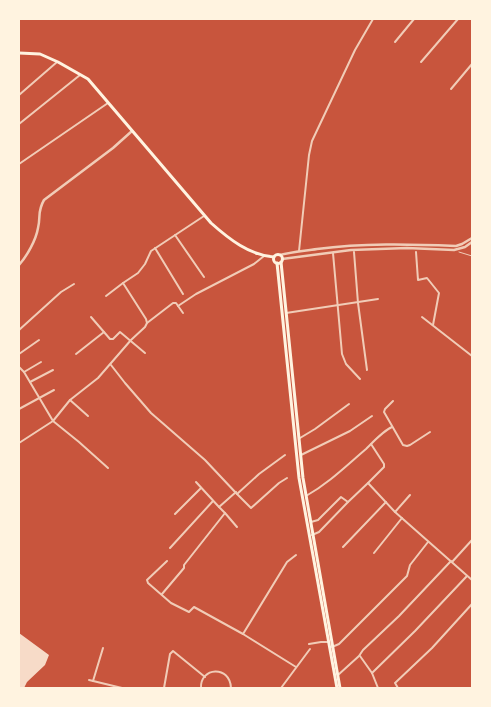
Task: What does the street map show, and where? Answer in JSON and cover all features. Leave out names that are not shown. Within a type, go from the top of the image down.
[{"type":"main road","points":[[19,53],[40,54],[58,62],[88,79],[204,216],[227,238],[264,256],[274,257],[276,255],[280,255],[300,478],[336,688]]},
{"type":"main road","points":[[274,257],[274,261],[280,262]]},
{"type":"main road","points":[[280,262],[300,456],[312,536],[340,688]]},
{"type":"street","points":[[299,252],[308,163],[312,141],[355,50],[373,19]]},
{"type":"street","points":[[395,42],[414,19]]},
{"type":"street","points":[[421,62],[458,19]]},
{"type":"street","points":[[19,95],[58,62]]},
{"type":"street","points":[[452,89],[472,64]]},
{"type":"street","points":[[19,124],[81,74]]},
{"type":"street","points":[[19,164],[108,103]]},
{"type":"street","points":[[19,265],[27,254],[37,233],[39,209],[44,200],[113,148],[132,131]]},
{"type":"street","points":[[106,296],[138,273],[145,264],[151,251],[204,216]]},
{"type":"street","points":[[175,235],[204,278]]},
{"type":"street","points":[[280,255],[360,245],[409,244],[456,246],[472,238]]},
{"type":"street","points":[[280,262],[318,253],[367,249],[407,248],[454,250],[465,247],[472,242]]},
{"type":"street","points":[[155,248],[183,294]]},
{"type":"street","points":[[354,252],[358,303],[367,370]]},
{"type":"street","points":[[416,252],[418,280],[427,278],[439,293],[433,325]]},
{"type":"street","points":[[333,254],[339,304],[342,354],[346,364],[360,380]]},
{"type":"street","points":[[178,306],[196,294],[254,264],[264,256]]},
{"type":"street","points":[[123,283],[146,319],[147,323]]},
{"type":"street","points":[[19,330],[61,292],[74,284]]},
{"type":"street","points":[[286,313],[378,299]]},
{"type":"street","points":[[19,443],[53,422],[70,400],[98,378],[147,323],[174,302],[183,313]]},
{"type":"street","points":[[91,317],[112,340],[120,332],[131,340],[145,354]]},
{"type":"street","points":[[422,317],[472,356]]},
{"type":"street","points":[[76,354],[104,332]]},
{"type":"street","points":[[19,354],[39,340]]},
{"type":"street","points":[[24,372],[41,362]]},
{"type":"street","points":[[111,364],[151,413],[205,460],[251,508],[279,483],[287,478]]},
{"type":"street","points":[[19,367],[24,372],[53,422],[79,442],[108,468]]},
{"type":"street","points":[[30,382],[53,370]]},
{"type":"street","points":[[19,409],[54,390]]},
{"type":"street","points":[[70,400],[88,416]]},
{"type":"street","points":[[394,401],[384,410],[403,445],[407,446],[430,432]]},
{"type":"street","points":[[299,438],[349,404]]},
{"type":"street","points":[[300,456],[350,431],[372,416]]},
{"type":"street","points":[[306,496],[332,480],[392,427]]},
{"type":"street","points":[[312,536],[319,532],[384,467],[384,464],[371,444]]},
{"type":"street","points":[[219,507],[285,454]]},
{"type":"street","points":[[196,482],[237,527]]},
{"type":"street","points":[[368,483],[402,518],[472,580]]},
{"type":"street","points":[[176,514],[201,488]]},
{"type":"street","points":[[396,512],[410,495]]},
{"type":"street","points":[[310,523],[318,520],[341,497],[348,502]]},
{"type":"street","points":[[170,548],[213,501]]},
{"type":"street","points":[[343,547],[386,502]]},
{"type":"street","points":[[162,594],[184,568],[184,565],[224,513]]},
{"type":"street","points":[[374,553],[402,518]]},
{"type":"street","points":[[338,675],[399,616],[472,540]]},
{"type":"street","points":[[332,647],[339,644],[407,576],[410,565],[428,542]]},
{"type":"street","points":[[243,634],[287,562],[296,555]]},
{"type":"street","points":[[167,561],[148,580],[148,583],[171,603],[189,612],[194,606],[296,667]]},
{"type":"street","points":[[372,673],[415,631],[467,576]]},
{"type":"street","points":[[398,688],[395,683],[432,648],[472,604]]},
{"type":"street","points":[[309,644],[328,642]]},
{"type":"street","points":[[93,681],[103,648]]},
{"type":"street","points":[[281,688],[310,649]]},
{"type":"street","points":[[164,688],[170,654],[173,651],[205,677]]},
{"type":"street","points":[[359,656],[372,673],[378,688]]},
{"type":"street","points":[[201,688],[203,679],[212,672],[224,674],[231,683],[231,688]]},
{"type":"street","points":[[89,680],[122,688]]},
{"type":"lane","points":[[459,252],[472,256]]},
{"type":"building","points":[[19,633],[49,655],[45,665],[27,682],[24,688],[19,688]]}]
